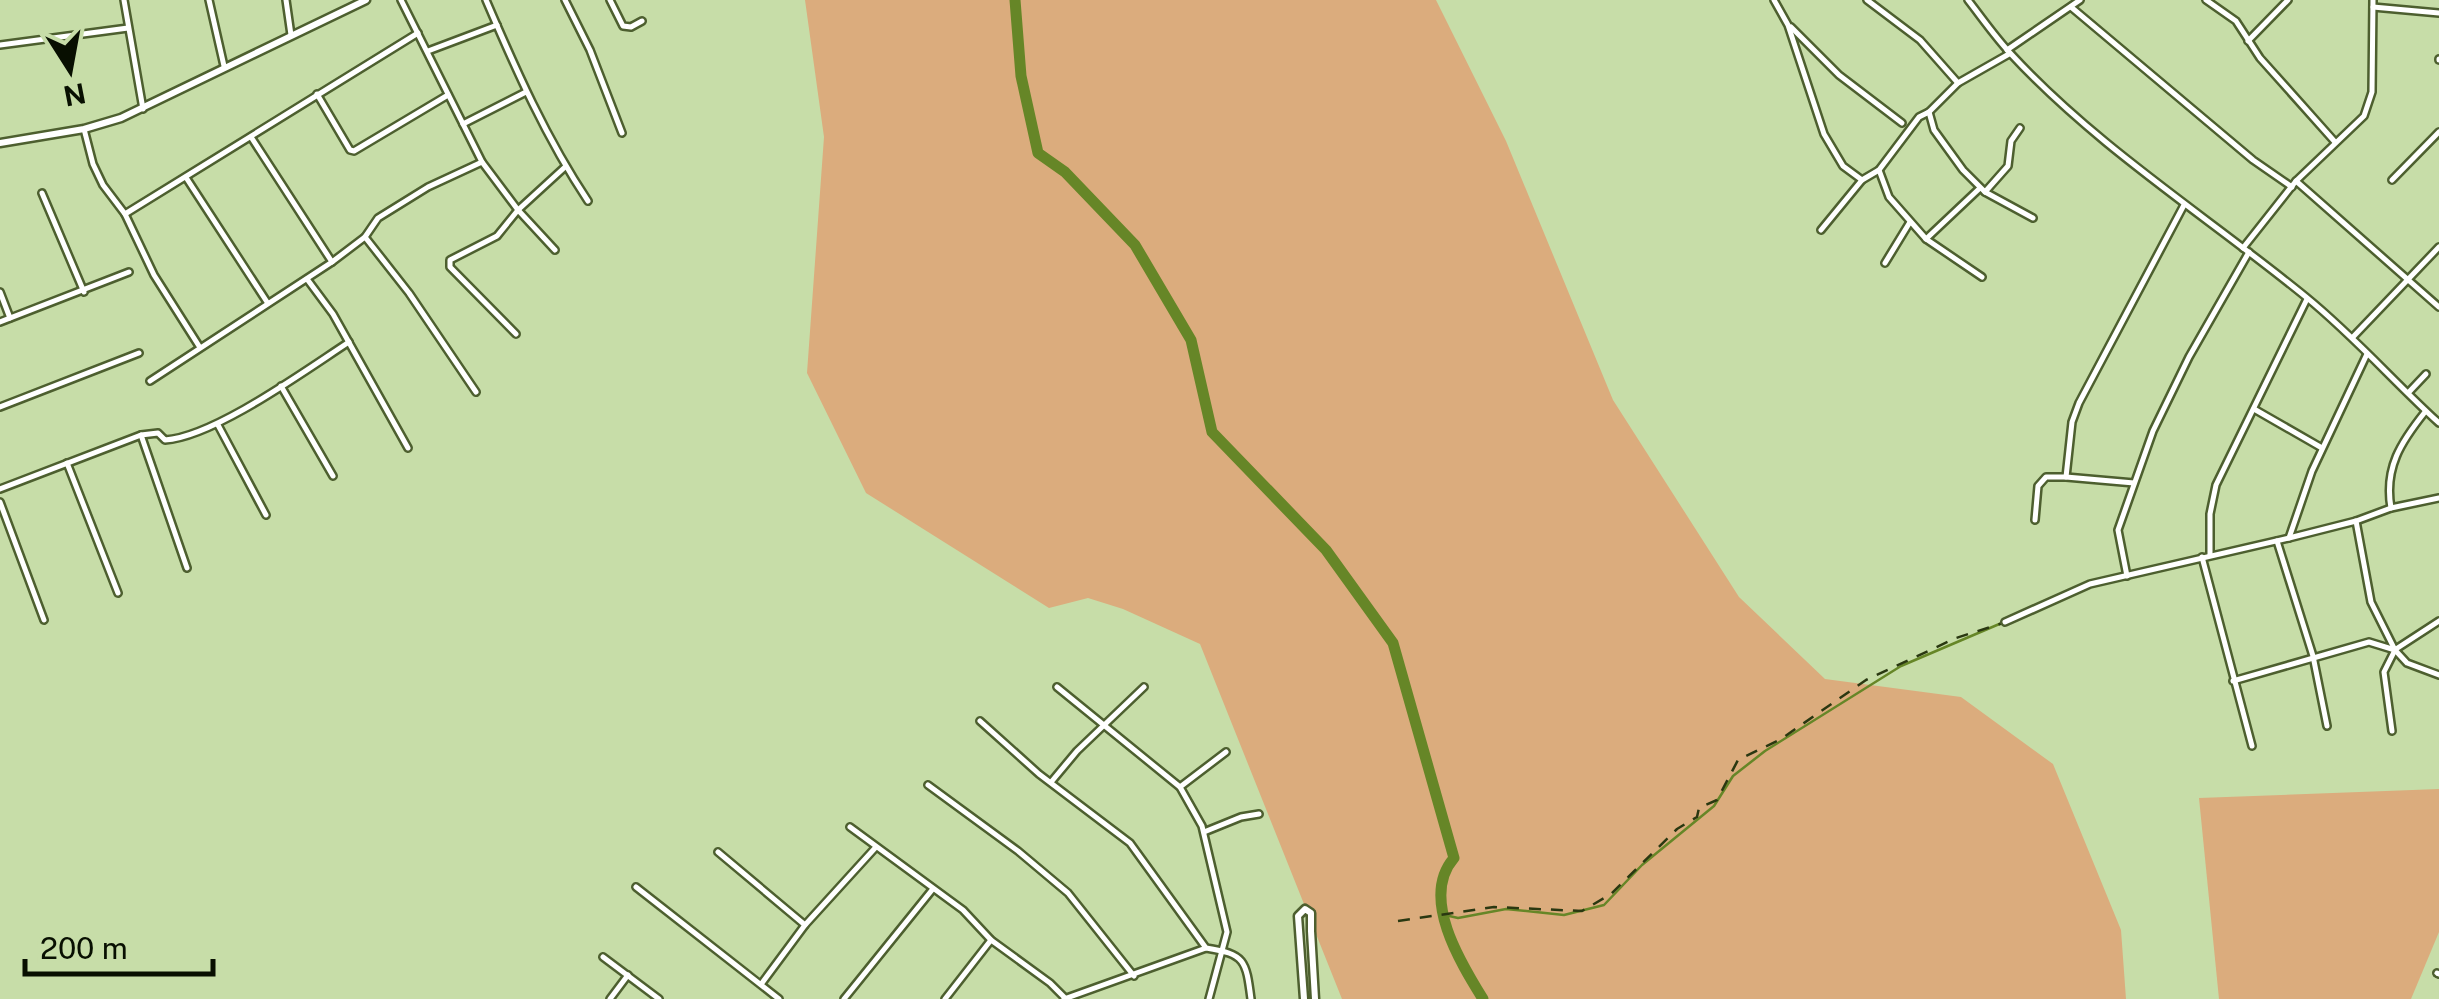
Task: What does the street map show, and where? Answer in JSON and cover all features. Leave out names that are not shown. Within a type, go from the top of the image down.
[{"type":"street","points":[[124,0],[143,109]]},
{"type":"street","points":[[209,0],[224,66]]},
{"type":"street","points":[[286,0],[292,35]]},
{"type":"street","points":[[0,142],[84,130],[143,109],[224,66],[366,0]]},
{"type":"street","points":[[401,0],[482,162],[555,250]]},
{"type":"street","points":[[486,0],[526,92],[588,202]]},
{"type":"street","points":[[565,0],[590,50],[622,133]]},
{"type":"street","points":[[610,0],[623,26],[642,22]]},
{"type":"street","points":[[1774,0],[1788,24],[1824,134],[1843,166],[1862,180]]},
{"type":"street","points":[[1868,0],[1920,40],[1958,83]]},
{"type":"street","points":[[1968,0],[2009,52],[2058,99],[2184,205],[2353,336],[2439,424]]},
{"type":"street","points":[[2206,0],[2236,21],[2248,41],[2334,142]]},
{"type":"street","points":[[2248,41],[2288,0]]},
{"type":"street","points":[[1821,230],[1862,180],[1879,170],[1919,117],[1958,83],[2009,52],[2074,3],[2253,160],[2294,184],[2439,307]]},
{"type":"street","points":[[2127,576],[2118,530],[2153,431],[2189,357],[2246,250],[2294,184],[2364,116],[2369,103],[2373,4],[2439,13]]},
{"type":"street","points":[[1788,24],[1839,76],[1902,123]]},
{"type":"street","points":[[428,51],[497,25]]},
{"type":"street","points":[[0,45],[128,28]]},
{"type":"street","points":[[125,214],[418,33]]},
{"type":"street","points":[[463,124],[526,92]]},
{"type":"street","points":[[316,94],[354,151],[448,94]]},
{"type":"street","points":[[1929,112],[1934,130],[1982,190],[2032,218]]},
{"type":"street","points":[[1926,239],[2008,166],[2011,142],[2020,128]]},
{"type":"street","points":[[84,130],[103,184],[125,214],[154,275],[199,346]]},
{"type":"street","points":[[2392,180],[2439,132]]},
{"type":"street","points":[[251,137],[332,262]]},
{"type":"street","points":[[150,381],[267,302],[307,280],[365,237],[378,218],[428,186],[482,162]]},
{"type":"street","points":[[516,334],[449,264],[456,256],[483,246],[496,236],[565,167]]},
{"type":"street","points":[[1879,170],[1889,197],[1926,239],[1982,278]]},
{"type":"street","points":[[186,178],[267,302]]},
{"type":"street","points":[[42,193],[84,292]]},
{"type":"street","points":[[2066,477],[2072,422],[2079,404],[2184,205]]},
{"type":"street","points":[[1885,262],[1910,222]]},
{"type":"street","points":[[365,237],[399,279],[476,392]]},
{"type":"street","points":[[2353,336],[2439,247]]},
{"type":"street","points":[[0,322],[129,272]]},
{"type":"street","points":[[307,280],[350,342],[408,448]]},
{"type":"street","points":[[0,292],[10,318]]},
{"type":"street","points":[[2210,554],[2210,514],[2216,485],[2308,298]]},
{"type":"street","points":[[0,489],[140,436],[158,432],[170,440],[218,424],[350,342]]},
{"type":"street","points":[[0,407],[140,353]]},
{"type":"street","points":[[2289,538],[2322,448],[2367,354]]},
{"type":"street","points":[[2409,392],[2426,374]]},
{"type":"street","points":[[281,386],[334,476]]},
{"type":"street","points":[[2254,409],[2322,448]]},
{"type":"street","points":[[2391,508],[2388,478],[2392,463],[2406,436],[2426,411]]},
{"type":"street","points":[[218,424],[266,515]]},
{"type":"street","points":[[140,436],[187,568]]},
{"type":"street","points":[[67,462],[118,593]]},
{"type":"street","points":[[2035,520],[2038,486],[2046,477],[2134,484]]},
{"type":"street","points":[[2005,622],[2090,584],[2439,498]]},
{"type":"street","points":[[0,502],[44,620]]},
{"type":"street","points":[[2356,521],[2371,602],[2395,650],[2407,663],[2439,676]]},
{"type":"street","points":[[2277,540],[2313,656],[2327,726]]},
{"type":"street","points":[[2202,557],[2252,746]]},
{"type":"street","points":[[2392,731],[2384,672],[2395,650],[2439,621]]},
{"type":"street","points":[[2232,681],[2369,642],[2395,650]]},
{"type":"street","points":[[1057,686],[1180,788],[1194,808],[1204,832],[1227,932],[1209,999]]},
{"type":"street","points":[[1052,781],[1144,687]]},
{"type":"street","points":[[980,721],[1130,844],[1206,948]]},
{"type":"street","points":[[1180,788],[1226,752]]},
{"type":"street","points":[[928,785],[1018,850],[1068,893],[1134,976]]},
{"type":"street","points":[[1204,832],[1258,814]]},
{"type":"street","points":[[850,827],[963,910],[991,940],[1050,982],[1065,999],[1206,948],[1221,948],[1242,959],[1247,968],[1250,999]]},
{"type":"street","points":[[762,983],[805,926],[876,847]]},
{"type":"street","points":[[718,852],[805,926]]},
{"type":"street","points":[[636,887],[780,999]]},
{"type":"street","points":[[844,999],[932,890]]},
{"type":"street","points":[[1304,999],[1298,916],[1304,909],[1313,920],[1315,999]]},
{"type":"street","points":[[945,999],[991,940]]},
{"type":"street","points":[[604,956],[659,999]]},
{"type":"street","points":[[610,999],[628,974]]},
{"type":"shaded area","points":[[805,0],[1436,0],[1506,141],[1613,400],[1739,597],[1825,679],[1961,697],[2053,764],[2121,930],[2126,999],[1342,999],[1200,644],[1123,609],[1088,598],[1049,608],[866,493],[807,373],[824,137]]},
{"type":"shaded area","points":[[2439,789],[2439,932],[2411,999],[2219,999],[2199,798]]},
{"type":"waterway","points":[[1015,0],[1021,76],[1038,153],[1065,172],[1135,245],[1191,340],[1212,432],[1326,550],[1393,643],[1454,858],[1441,891],[1442,910],[1455,948],[1483,999]]},
{"type":"waterway","points":[[1445,915],[1458,918],[1506,909],[1564,915],[1604,905],[1642,865],[1714,806],[1733,776],[1765,751],[1901,666],[2004,622]]},
{"type":"ferry route","points":[[1398,921],[1494,907],[1582,911],[1611,894],[1677,829],[1697,817],[1699,808],[1717,800],[1738,760],[1781,739],[1866,680],[1956,638],[2003,623]]}]
